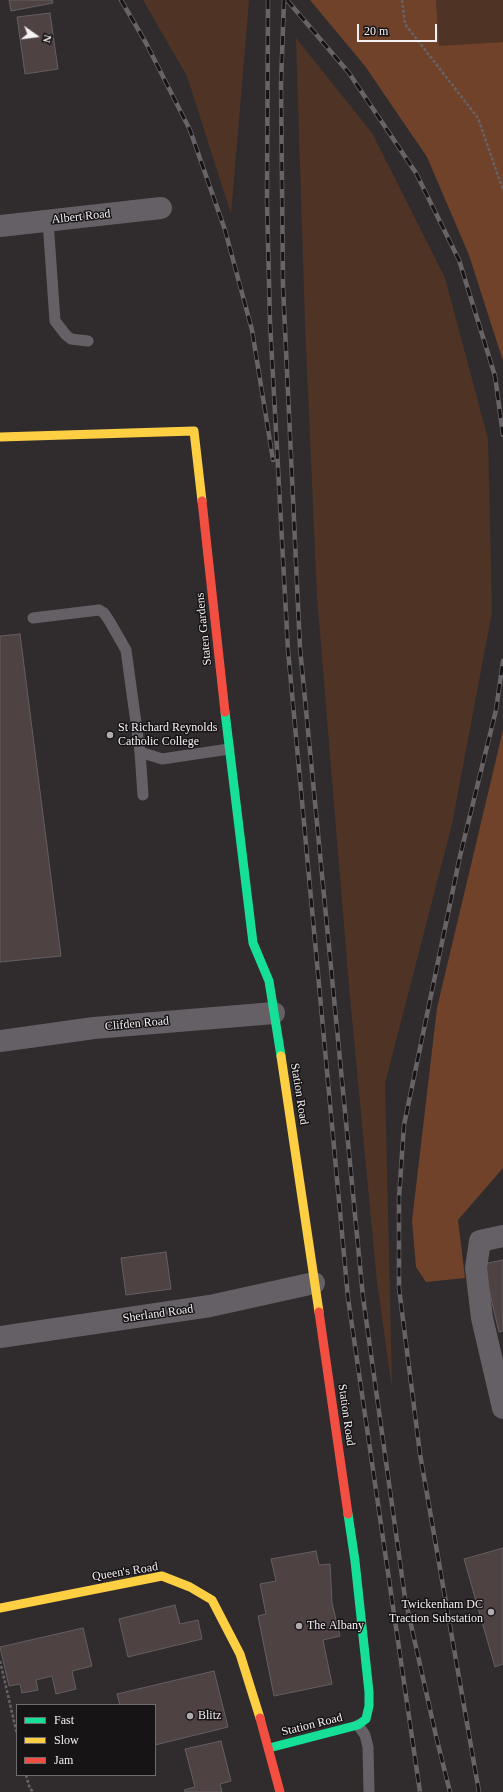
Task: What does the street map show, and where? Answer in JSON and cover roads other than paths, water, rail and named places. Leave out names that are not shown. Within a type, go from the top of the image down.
[{"type":"street","name":"Albert Road","points":[[0,226],[161,208]]},
{"type":"street","name":"Staten Gardens","points":[[0,436],[194,431],[229,749],[253,943],[270,981],[274,1013]]},
{"type":"street","name":"Clifden Road","points":[[0,1041],[94,1028],[274,1013]]},
{"type":"street","name":"Station Road","points":[[269,1748],[358,1725],[366,1719],[369,1706],[369,1692],[355,1561],[289,1105],[274,1013]]},
{"type":"street","points":[[503,1236],[480,1241],[476,1268],[482,1318],[503,1408]]},
{"type":"street","name":"Sherland Road","points":[[0,1337],[210,1306],[314,1283]]},
{"type":"street","name":"Queen's Road","points":[[0,1608],[162,1576],[190,1587],[212,1600],[240,1654],[269,1748],[280,1792]]},
{"type":"lane","points":[[48,221],[56,321],[66,335],[71,339],[88,341]]},
{"type":"lane","points":[[33,618],[99,610],[104,613],[126,650],[140,752],[143,794]]},
{"type":"lane","points":[[140,752],[162,759],[229,749]]},
{"type":"lane","points":[[358,1725],[365,1736],[368,1747],[369,1792]]},
{"type":"railway","points":[[121,0],[146,43],[190,130],[225,230],[252,330],[273,460]]},
{"type":"railway","points":[[268,0],[267,201],[270,322],[288,650],[348,1298],[420,1792]]},
{"type":"railway","points":[[284,0],[281,84],[283,286],[300,648],[363,1297],[405,1598],[450,1792]]},
{"type":"railway","points":[[287,0],[349,73],[416,173],[459,260],[495,376],[503,435]]},
{"type":"railway","points":[[479,1792],[420,1454],[399,1288],[399,1198],[404,1125],[460,856],[496,710],[503,661]]},
{"type":"place","name":"St Richard Reynolds Catholic College","points":[[110,735]]},
{"type":"place","name":"Twickenham DC Traction Substation","points":[[491,1612]]},
{"type":"place","name":"The Albany","points":[[299,1626]]},
{"type":"place","name":"Blitz","points":[[190,1716]]}]
